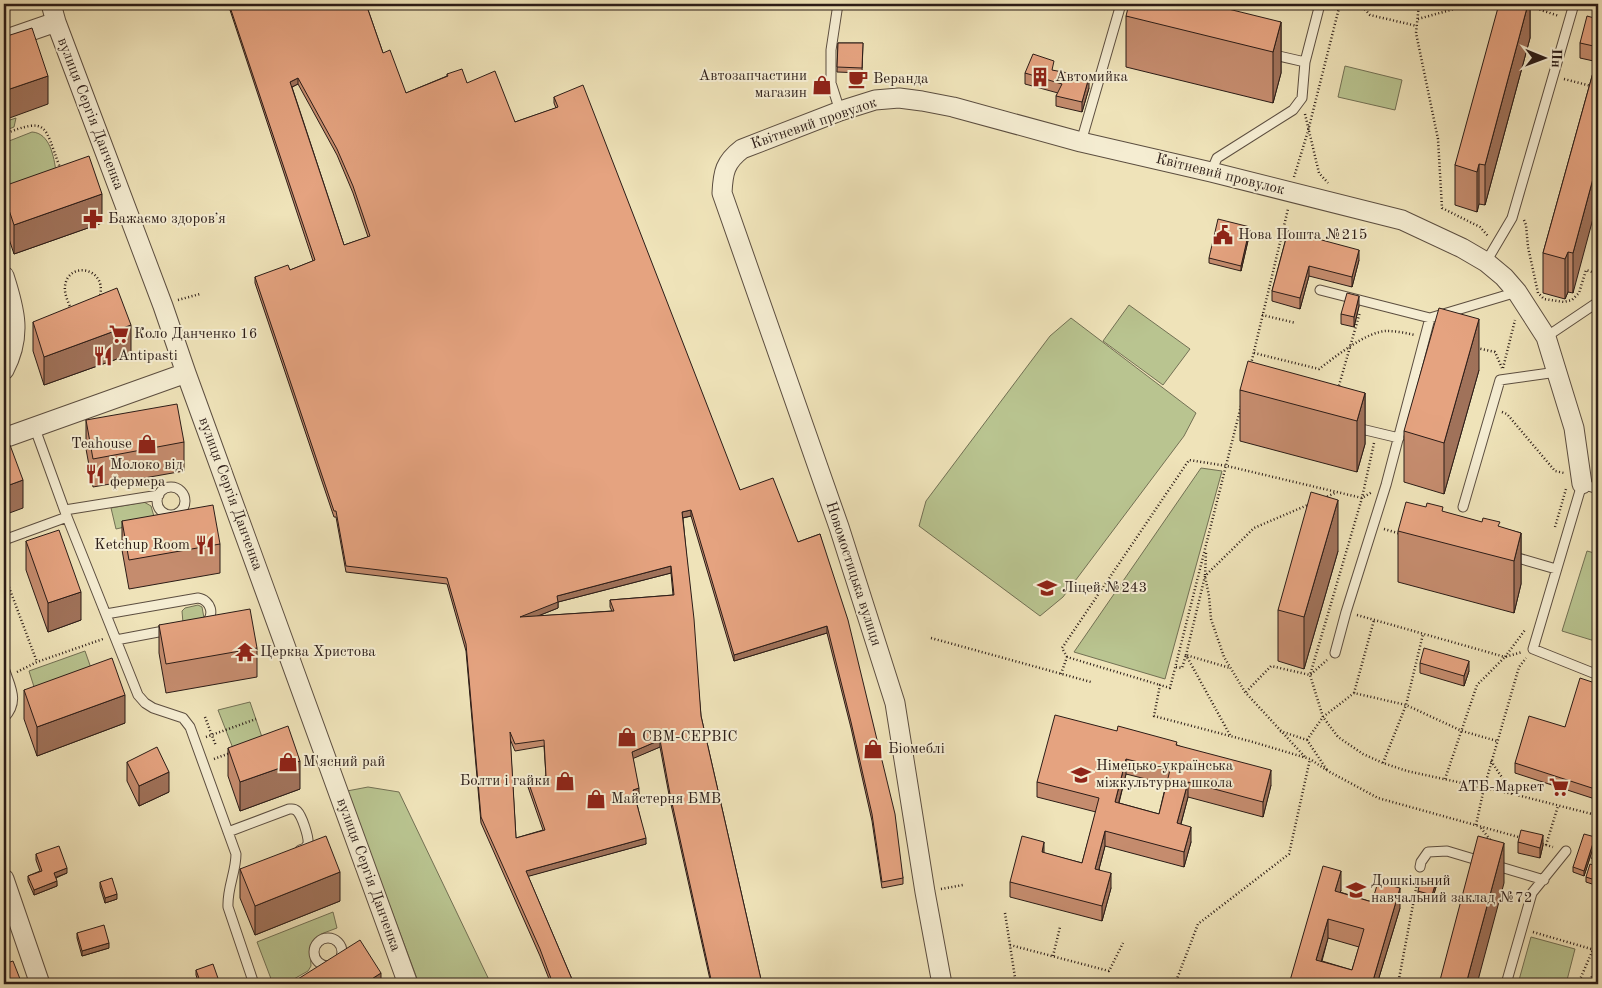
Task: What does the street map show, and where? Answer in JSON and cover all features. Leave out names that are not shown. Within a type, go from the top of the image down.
[{"type":"street","points":[[4,40],[54,13]]},
{"type":"street","name":"вулиця Сергія Данченка","points":[[54,13],[160,296],[186,373],[408,984]]},
{"type":"street","name":"Квітневий провулок","points":[[723,176],[730,158],[742,149],[840,111],[875,100],[899,98],[953,107],[1081,142],[1211,172],[1402,220],[1454,244],[1486,262],[1504,277],[1517,292],[1546,336],[1574,428],[1583,481]]},
{"type":"street","name":"Новомостицька вулиця","points":[[723,176],[722,193],[839,527],[895,703],[925,892],[942,984]]},
{"type":"street","points":[[4,276],[13,305],[16,328],[11,357],[4,370]]},
{"type":"street","points":[[4,438],[186,373]]},
{"type":"street","points":[[4,879],[40,984]]},
{"type":"lane","points":[[838,4],[832,50],[831,83],[840,111]]},
{"type":"lane","points":[[1081,142],[1109,29],[1121,4]]},
{"type":"lane","points":[[1211,172],[1217,158],[1293,110],[1302,98],[1305,62],[1320,4]]},
{"type":"lane","points":[[1486,262],[1512,218],[1574,4]]},
{"type":"lane","points":[[1258,51],[1305,62]]},
{"type":"lane","points":[[1320,290],[1430,318],[1517,292]]},
{"type":"lane","points":[[1546,336],[1598,302]]},
{"type":"lane","points":[[1336,653],[1346,612],[1398,438],[1430,318]]},
{"type":"lane","points":[[1463,507],[1500,380],[1558,372]]},
{"type":"lane","points":[[34,426],[66,513],[138,695],[153,708],[183,718],[190,727],[236,854],[238,873],[228,896],[228,907],[254,984]]},
{"type":"lane","points":[[1348,426],[1398,438]]},
{"type":"lane","points":[[1583,481],[1533,649],[1598,675]]},
{"type":"lane","points":[[4,540],[66,513],[159,495]]},
{"type":"lane","points":[[1498,552],[1556,569]]},
{"type":"lane","points":[[106,614],[198,598],[203,599],[208,602],[211,615],[208,621],[193,626]]},
{"type":"lane","points":[[115,637],[174,629]]},
{"type":"lane","points":[[4,718],[10,711],[13,701],[13,694],[5,674]]},
{"type":"lane","points":[[228,832],[289,809],[294,809],[299,812],[308,838],[308,844],[304,848],[287,855]]},
{"type":"lane","points":[[1420,867],[1428,852],[1447,851],[1544,880]]},
{"type":"lane","points":[[1506,984],[1532,893],[1566,851]]},
{"type":"path","points":[[1250,370],[1288,206],[1289,192],[1308,131],[1340,4]]},
{"type":"path","points":[[1360,4],[1370,15],[1417,26]]},
{"type":"path","points":[[1419,4],[1416,33],[1438,140],[1442,208],[1480,227],[1496,244]]},
{"type":"path","points":[[1418,19],[1472,4]]},
{"type":"path","points":[[1523,4],[1570,19]]},
{"type":"path","points":[[1594,4],[1598,5]]},
{"type":"path","points":[[1553,76],[1598,88]]},
{"type":"path","points":[[1302,98],[1319,173],[1332,187]]},
{"type":"path","points":[[4,134],[26,125],[41,126],[47,133],[59,165],[59,173]]},
{"type":"path","points":[[1515,206],[1521,212],[1526,225],[1528,247],[1538,293],[1544,299],[1564,302],[1572,300],[1579,293],[1586,270],[1598,274]]},
{"type":"path","points":[[73,313],[65,287],[67,279],[73,272],[83,270],[93,272],[100,280],[102,289],[100,298]]},
{"type":"path","points":[[186,297],[200,294]]},
{"type":"path","points":[[1336,396],[1363,300]]},
{"type":"path","points":[[1262,315],[1296,323]]},
{"type":"path","points":[[1500,380],[1515,317]]},
{"type":"path","points":[[1254,353],[1319,369]]},
{"type":"path","points":[[1067,658],[1170,688],[1242,402]]},
{"type":"path","points":[[1492,409],[1507,414],[1555,471],[1583,481],[1555,528]]},
{"type":"path","points":[[1376,432],[1362,498],[1310,675],[1323,717],[1338,737],[1364,754],[1383,763],[1407,771],[1513,794],[1592,814],[1598,811]]},
{"type":"path","points":[[1061,674],[1067,658],[1062,648],[1189,460],[1227,466],[1362,498]]},
{"type":"path","points":[[1320,499],[1336,492]]},
{"type":"path","points":[[1205,576],[1254,528],[1312,503]]},
{"type":"path","points":[[1373,526],[1401,534]]},
{"type":"path","points":[[1176,666],[1182,668],[1186,655],[1205,576],[1207,547]]},
{"type":"path","points":[[4,574],[37,662]]},
{"type":"path","points":[[1205,576],[1211,619],[1224,657],[1245,692],[1306,758]]},
{"type":"path","points":[[1346,612],[1505,657],[1533,649]]},
{"type":"path","points":[[1307,740],[1323,717],[1354,693],[1374,620]]},
{"type":"path","points":[[1445,779],[1478,685],[1505,657],[1526,629]]},
{"type":"path","points":[[1383,763],[1406,705],[1423,634]]},
{"type":"path","points":[[5,674],[115,637]]},
{"type":"path","points":[[931,638],[1091,682]]},
{"type":"path","points":[[1496,848],[1478,826],[1484,788],[1519,667],[1533,649]]},
{"type":"path","points":[[1310,675],[1336,653]]},
{"type":"path","points":[[1186,655],[1231,668]]},
{"type":"path","points":[[1186,655],[1231,736]]},
{"type":"path","points":[[1245,692],[1271,666],[1310,675]]},
{"type":"path","points":[[1160,685],[1154,716],[1310,759],[1378,798],[1527,840]]},
{"type":"path","points":[[1354,693],[1406,705],[1462,731],[1497,741]]},
{"type":"path","points":[[205,717],[216,746]]},
{"type":"path","points":[[195,741],[256,719]]},
{"type":"path","points":[[1279,730],[1307,740],[1328,771]]},
{"type":"path","points":[[203,763],[234,751]]},
{"type":"path","points":[[1175,984],[1198,924],[1289,854],[1310,759]]},
{"type":"path","points":[[1492,761],[1513,794]]},
{"type":"path","points":[[1546,845],[1559,806]]},
{"type":"path","points":[[1536,842],[1598,859]]},
{"type":"path","points":[[1398,984],[1420,867]]},
{"type":"path","points":[[925,892],[963,886]]},
{"type":"path","points":[[1005,914],[1016,984]]},
{"type":"path","points":[[1053,956],[1060,927]]},
{"type":"path","points":[[1522,929],[1598,951]]},
{"type":"path","points":[[1578,984],[1598,938]]},
{"type":"path","points":[[1010,945],[1110,971],[1123,943]]},
{"type":"path","points":[[1590,984],[1598,962]]},
{"type":"green space","points":[[1345,66],[1402,80],[1395,110],[1338,97]]},
{"type":"green space","points":[[16,118],[14,127],[4,131],[4,122]]},
{"type":"green space","points":[[32,132],[38,133],[47,141],[56,172],[4,204],[4,143]]},
{"type":"green space","points":[[1129,305],[1190,349],[1163,385],[1103,341]]},
{"type":"green space","points":[[1071,318],[1196,413],[1184,436],[1063,597],[1040,616],[919,526],[926,501],[1050,336]]},
{"type":"green space","points":[[1201,468],[1222,471],[1165,679],[1074,652]]},
{"type":"green space","points":[[144,502],[151,506],[155,520],[116,529],[111,508]]},
{"type":"green space","points":[[1587,551],[1598,554],[1598,642],[1562,631]]},
{"type":"green space","points":[[198,605],[202,607],[204,618],[183,623],[182,611],[185,608]]},
{"type":"green space","points":[[85,651],[92,671],[35,690],[29,671]]},
{"type":"green space","points":[[250,702],[263,740],[234,751],[218,710]]},
{"type":"green space","points":[[368,787],[399,792],[491,984],[419,984],[347,791]]},
{"type":"green space","points":[[333,912],[337,928],[321,934],[313,941],[310,948],[311,966],[308,971],[285,984],[273,984],[257,942]]},
{"type":"green space","points":[[1531,937],[1575,949],[1566,984],[1535,984],[1519,980]]},
{"type":"building","points":[[229,4],[366,4],[383,53],[390,50],[406,93],[462,69],[467,83],[495,71],[515,122],[558,107],[554,97],[583,85],[740,490],[773,478],[798,542],[820,534],[848,620],[895,814],[903,878],[882,882],[872,814],[827,626],[734,655],[691,510],[682,512],[694,619],[701,716],[762,984],[712,984],[660,740],[632,752],[639,788],[633,790],[646,838],[526,871],[574,984],[553,984],[540,949],[481,817],[466,644],[447,578],[346,566],[336,511],[334,511],[255,277],[288,265],[290,270],[315,260]],"holes":[[[298,78],[337,149],[353,186],[370,236],[344,245],[290,82]],[[671,566],[674,595],[610,600],[614,611],[520,617],[558,602],[557,596]],[[510,732],[515,744],[544,740],[546,776],[528,781],[545,830],[516,838]]]},
{"type":"building","points":[[1129,4],[1208,4],[1281,22],[1273,52],[1126,16]]},
{"type":"building","points":[[1499,4],[1528,4],[1485,165],[1479,164],[1477,172],[1455,165]]},
{"type":"building","points":[[1587,16],[1598,19],[1598,47],[1580,43]]},
{"type":"building","points":[[32,28],[48,76],[4,91],[4,37]]},
{"type":"building","points":[[838,43],[863,43],[862,68],[837,67]]},
{"type":"building","points":[[1033,54],[1054,61],[1052,70],[1089,77],[1082,102],[1056,96],[1062,84],[1025,73]]},
{"type":"building","points":[[1594,69],[1598,70],[1598,160],[1573,253],[1568,252],[1565,259],[1543,253]]},
{"type":"building","points":[[89,156],[102,194],[14,225],[4,195],[4,186]]},
{"type":"building","points":[[1218,219],[1250,227],[1241,266],[1209,258]]},
{"type":"building","points":[[1288,231],[1359,250],[1352,277],[1309,266],[1300,298],[1272,291]]},
{"type":"building","points":[[117,288],[131,325],[44,357],[33,322]]},
{"type":"building","points":[[1347,293],[1359,296],[1354,317],[1341,314]]},
{"type":"building","points":[[1439,308],[1479,319],[1444,443],[1404,431]]},
{"type":"building","points":[[1248,361],[1365,393],[1357,421],[1240,390]]},
{"type":"building","points":[[177,404],[184,442],[93,459],[86,420]]},
{"type":"building","points":[[10,445],[23,480],[4,487],[4,447]]},
{"type":"building","points":[[1311,492],[1338,500],[1304,617],[1278,610]]},
{"type":"building","points":[[1406,502],[1426,507],[1427,503],[1443,507],[1442,511],[1482,522],[1483,518],[1500,522],[1498,526],[1521,533],[1514,561],[1398,531]]},
{"type":"building","points":[[213,505],[220,544],[129,560],[122,521]]},
{"type":"building","points":[[59,530],[81,592],[48,603],[26,541]]},
{"type":"building","points":[[250,609],[257,648],[166,664],[159,625]]},
{"type":"building","points":[[1424,648],[1469,661],[1464,676],[1420,663]]},
{"type":"building","points":[[112,658],[125,695],[37,727],[24,690]]},
{"type":"building","points":[[1580,678],[1598,684],[1598,790],[1515,763],[1529,716],[1565,727]]},
{"type":"building","points":[[1055,715],[1117,731],[1118,726],[1177,742],[1176,745],[1271,770],[1263,802],[1188,782],[1177,823],[1191,827],[1184,852],[1105,831],[1095,869],[1111,873],[1102,906],[1010,882],[1022,836],[1044,842],[1042,852],[1082,863],[1099,798],[1037,782]],"holes":[[[1126,759],[1170,770],[1159,814],[1115,802]]]},
{"type":"building","points":[[288,726],[300,761],[240,782],[228,748]]},
{"type":"building","points":[[157,747],[169,772],[139,786],[127,762]]},
{"type":"building","points":[[1521,830],[1543,835],[1540,848],[1518,842]]},
{"type":"building","points":[[1584,834],[1595,837],[1584,871],[1573,867]]},
{"type":"building","points":[[326,836],[340,872],[255,906],[240,869]]},
{"type":"building","points":[[1478,836],[1504,843],[1466,984],[1439,984]]},
{"type":"building","points":[[59,846],[67,868],[54,873],[57,881],[34,890],[28,876],[42,871],[36,854]]},
{"type":"building","points":[[1590,864],[1598,867],[1598,881],[1586,877]]},
{"type":"building","points":[[1323,866],[1341,871],[1335,891],[1372,902],[1378,882],[1400,888],[1372,984],[1289,984]],"holes":[[[1328,919],[1364,929],[1352,970],[1316,960]]]},
{"type":"building","points":[[112,878],[117,894],[105,898],[100,882]]},
{"type":"building","points":[[1421,878],[1436,882],[1432,895],[1418,891]]},
{"type":"building","points":[[104,925],[109,943],[82,951],[77,933]]},
{"type":"building","points":[[360,940],[381,973],[364,984],[290,984]]},
{"type":"building","points":[[13,961],[22,984],[4,984],[4,964]]},
{"type":"building","points":[[213,964],[220,984],[201,984],[196,970]]},
{"type":"building","points":[[165,980],[167,984],[156,984]]},
{"type":"place","name":"Автомийка","points":[[1040,77]]},
{"type":"place","name":"Веранда","points":[[858,79]]},
{"type":"place","name":"Автозапчастини магазин","points":[[822,85]]},
{"type":"place","name":"Бажаємо здоровʼя","points":[[93,219]]},
{"type":"place","name":"Нова Пошта №215","points":[[1223,235]]},
{"type":"place","name":"Коло Данченко 16","points":[[119,334]]},
{"type":"place","name":"Antipasti","points":[[103,356]]},
{"type":"place","name":"Teahouse","points":[[147,444]]},
{"type":"place","name":"Молоко від фермера","points":[[95,474]]},
{"type":"place","name":"Ketchup Room","points":[[205,545]]},
{"type":"place","name":"Ліцей №243","points":[[1047,588]]},
{"type":"place","name":"Церква Христова","points":[[245,652]]},
{"type":"place","name":"СВМ-СЕРВІС","points":[[627,737]]},
{"type":"place","name":"Біомеблі","points":[[873,749]]},
{"type":"place","name":"М'ясний рай","points":[[288,762]]},
{"type":"place","name":"Німецько-українська міжкультурна школа","points":[[1081,775]]},
{"type":"place","name":"Болти і гайки","points":[[565,781]]},
{"type":"place","name":"АТБ-Маркет","points":[[1559,787]]},
{"type":"place","name":"Майстерня БМВ","points":[[596,799]]},
{"type":"place","name":"Дошкільний навчальний заклад №72","points":[[1356,890]]}]
